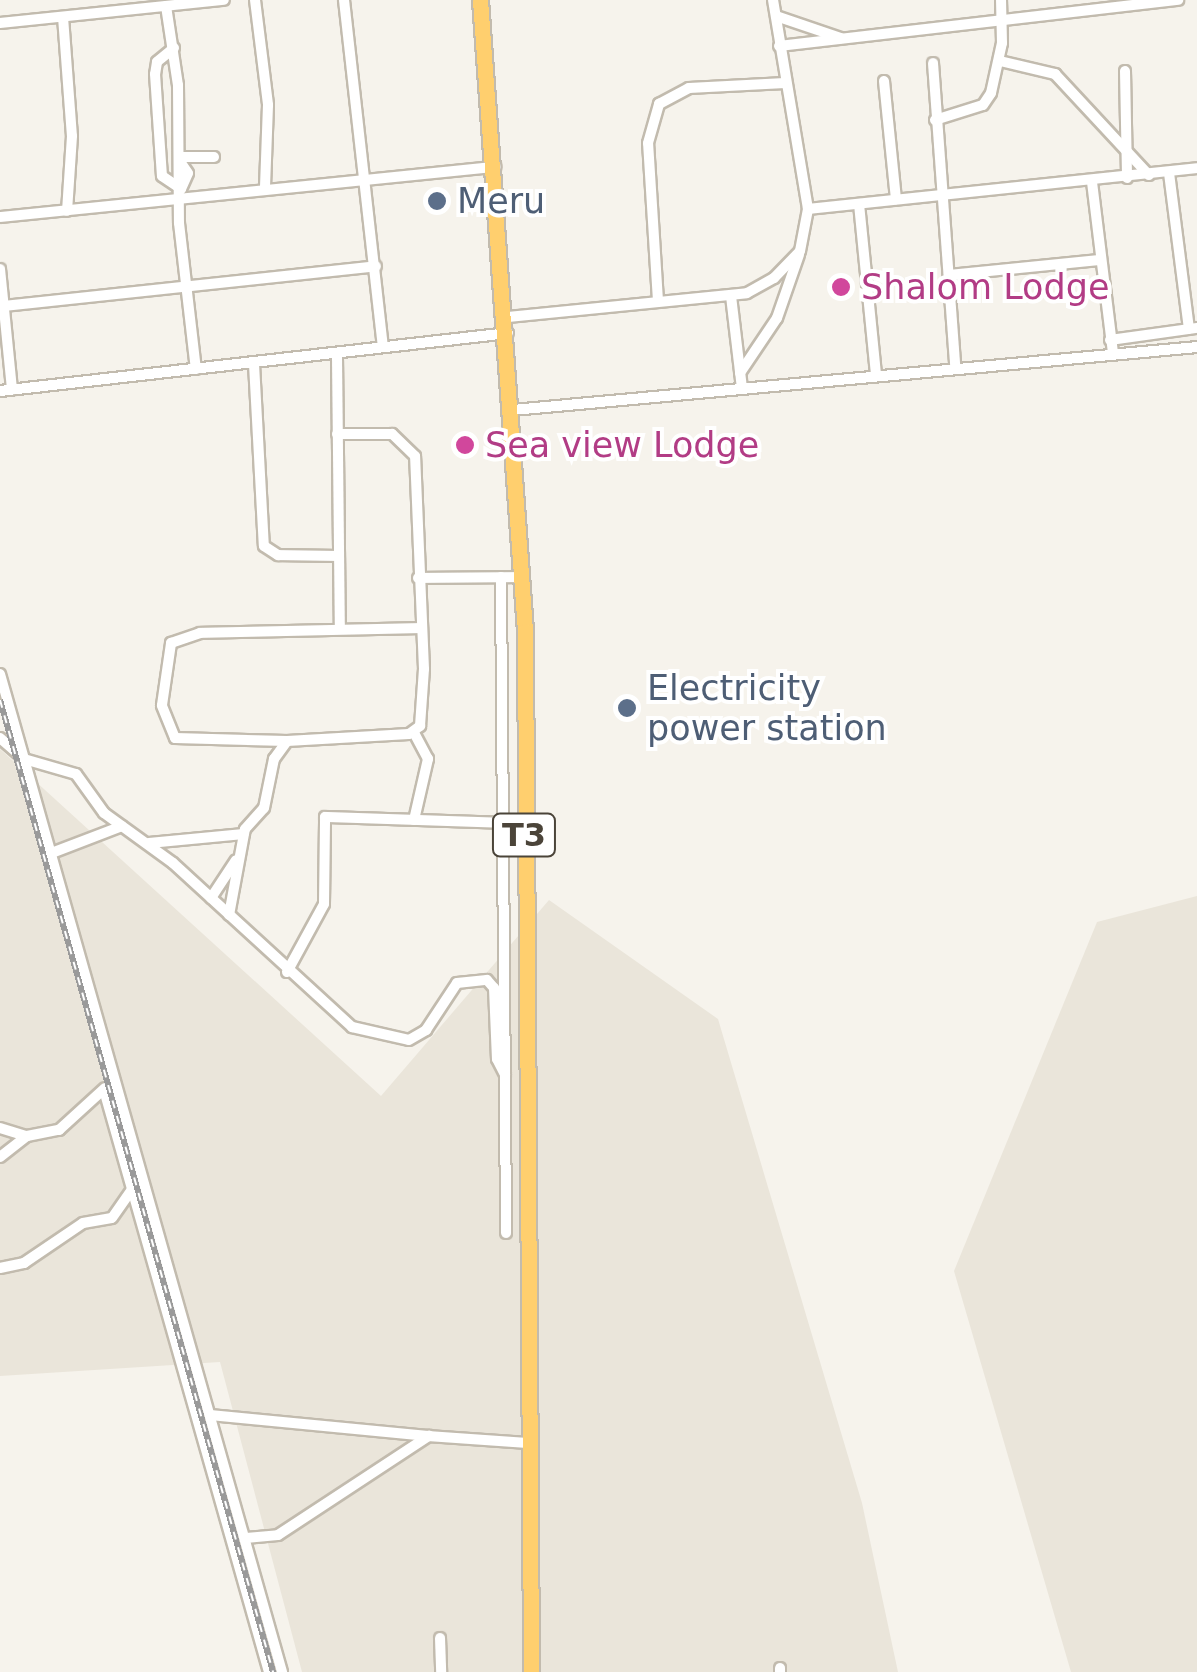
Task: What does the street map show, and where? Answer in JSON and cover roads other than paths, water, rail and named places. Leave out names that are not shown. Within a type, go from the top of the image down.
[{"type":"highway","name":"T3","points":[[480,0],[508,325],[523,577],[532,1672]]},
{"type":"street","points":[[0,23],[224,0]]},
{"type":"street","points":[[255,0],[268,105],[264,186]]},
{"type":"street","points":[[344,0],[367,177],[383,347]]},
{"type":"street","points":[[740,373],[777,318],[800,252],[808,209],[784,83],[774,0]]},
{"type":"street","points":[[935,120],[983,105],[1000,61],[1001,0]]},
{"type":"street","points":[[779,46],[1178,0]]},
{"type":"street","points":[[166,6],[174,48],[187,286],[196,370]]},
{"type":"street","points":[[776,16],[843,38]]},
{"type":"street","points":[[63,18],[72,136],[68,211]]},
{"type":"street","points":[[174,48],[157,62],[155,74],[161,168],[166,180],[181,193]]},
{"type":"street","points":[[1000,61],[1055,74],[1130,148],[1150,176]]},
{"type":"street","points":[[933,63],[955,366]]},
{"type":"street","points":[[1125,71],[1130,148],[1127,178]]},
{"type":"street","points":[[884,81],[896,199]]},
{"type":"street","points":[[658,302],[648,143],[659,104],[689,88],[784,83]]},
{"type":"street","points":[[180,159],[214,157]]},
{"type":"street","points":[[0,217],[181,193],[496,167]]},
{"type":"street","points":[[808,209],[1150,176],[1197,168]]},
{"type":"street","points":[[1110,340],[1193,328],[1169,173]]},
{"type":"street","points":[[1092,182],[1113,353]]},
{"type":"street","points":[[859,204],[876,375]]},
{"type":"street","points":[[0,269],[6,390],[337,357],[508,325],[658,302],[731,296],[762,286],[800,252]]},
{"type":"street","points":[[949,275],[1100,260]]},
{"type":"street","points":[[4,306],[376,266]]},
{"type":"street","points":[[731,296],[742,388]]},
{"type":"street","points":[[514,410],[955,366],[1197,347]]},
{"type":"street","points":[[337,357],[335,556],[340,629]]},
{"type":"street","points":[[254,364],[264,546],[278,555],[335,556]]},
{"type":"street","points":[[336,434],[392,434],[412,450],[418,628],[424,668],[421,720],[414,732]]},
{"type":"street","points":[[501,577],[506,1233]]},
{"type":"street","points":[[418,578],[523,577]]},
{"type":"street","points":[[414,732],[288,741],[175,738],[162,705],[169,648],[190,634],[418,628]]},
{"type":"street","points":[[0,674],[282,1672]]},
{"type":"street","points":[[414,732],[428,759],[414,820]]},
{"type":"street","points":[[0,738],[24,760],[76,774],[123,826],[211,898],[287,972],[352,1027],[404,1041],[426,1030],[458,984],[487,980],[494,988],[498,1059],[505,1074]]},
{"type":"street","points":[[230,915],[244,834],[264,808],[274,760],[288,741]]},
{"type":"street","points":[[287,972],[324,904],[323,819],[352,814],[503,823]]},
{"type":"street","points":[[49,854],[102,828],[123,826]]},
{"type":"street","points":[[148,843],[244,834]]},
{"type":"street","points":[[211,898],[237,860]]},
{"type":"street","points":[[0,1128],[27,1136],[59,1130],[114,1080]]},
{"type":"street","points":[[104,1090],[135,1184],[146,1252],[268,1672]]},
{"type":"street","points":[[0,1157],[27,1136]]},
{"type":"street","points":[[0,1268],[24,1263],[83,1223],[112,1218],[135,1184]]},
{"type":"street","points":[[210,1415],[530,1442]]},
{"type":"street","points":[[245,1538],[278,1535],[428,1436]]},
{"type":"street","points":[[440,1638],[442,1672]]},
{"type":"railway","points":[[0,700],[273,1672]]},
{"type":"place","name":"Meru","points":[[437,201]]},
{"type":"place","name":"Shalom Lodge","points":[[841,287]]},
{"type":"place","name":"Sea view Lodge","points":[[465,445]]},
{"type":"place","name":"Electricity power station","points":[[627,708]]}]
